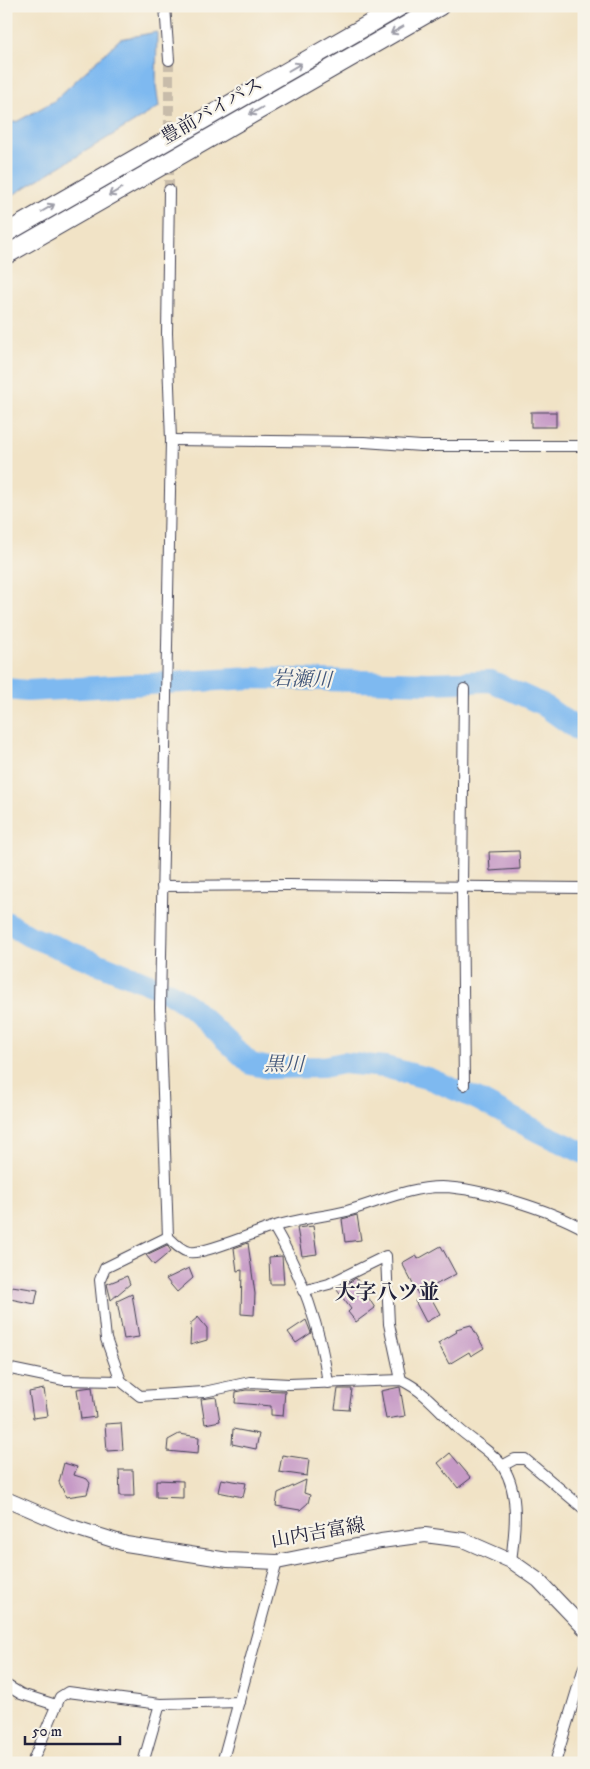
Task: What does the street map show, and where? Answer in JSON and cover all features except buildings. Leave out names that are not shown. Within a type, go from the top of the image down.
[{"type":"highway","name":"豊前バイパス","points":[[6,233],[401,6]]},
{"type":"highway","name":"豊前バイパス","points":[[6,255],[440,6]]},
{"type":"main road","name":"山内吉富線","points":[[6,1499],[66,1525],[126,1544],[228,1560],[277,1562],[381,1541],[425,1535],[463,1540],[511,1560],[538,1580],[584,1628]]},
{"type":"street","points":[[165,6],[169,60]]},
{"type":"street","points":[[168,190],[167,333],[171,440],[160,1007],[168,1237],[179,1248],[190,1253],[274,1227],[347,1211],[412,1189],[442,1187],[490,1194],[570,1221],[584,1229]]},
{"type":"street","points":[[171,440],[364,442],[421,446],[584,446]]},
{"type":"street","points":[[464,689],[462,887],[464,1085]]},
{"type":"street","points":[[162,886],[287,885],[584,888]]},
{"type":"street","points":[[274,1227],[289,1252],[323,1347],[328,1383]]},
{"type":"street","points":[[168,1237],[105,1268],[100,1280],[106,1339],[121,1381],[140,1396],[204,1392],[250,1382],[289,1384],[401,1380],[418,1388],[460,1430],[502,1466],[510,1483],[514,1508],[511,1560]]},
{"type":"street","points":[[303,1291],[329,1284],[386,1256],[389,1324],[401,1380]]},
{"type":"street","points":[[6,1368],[64,1380],[121,1381]]},
{"type":"street","points":[[502,1466],[515,1459],[525,1459],[584,1510]]},
{"type":"street","points":[[222,1763],[277,1562]]},
{"type":"street","points":[[555,1763],[584,1668]]},
{"type":"street","points":[[6,1685],[21,1694],[56,1705]]},
{"type":"street","points":[[32,1763],[60,1697],[68,1692],[160,1704],[239,1702]]},
{"type":"street","points":[[143,1763],[160,1704]]},
{"type":"water","points":[[157,32],[156,85],[159,107],[6,199],[6,124],[18,121],[54,101],[120,39]]},
{"type":"waterway","name":"岩瀬川","points":[[6,689],[27,691],[252,678],[429,683],[491,681],[542,704],[584,734]]},
{"type":"waterway","name":"黒川","points":[[6,922],[29,936],[167,991],[191,1007],[251,1064],[269,1068],[323,1067],[343,1063],[385,1067],[430,1079],[479,1100],[539,1132],[584,1153]]},
{"type":"tunnel","points":[[169,60],[169,190]]},
{"type":"district","name":"大字八ツ並","points":[[387,1293]]}]
